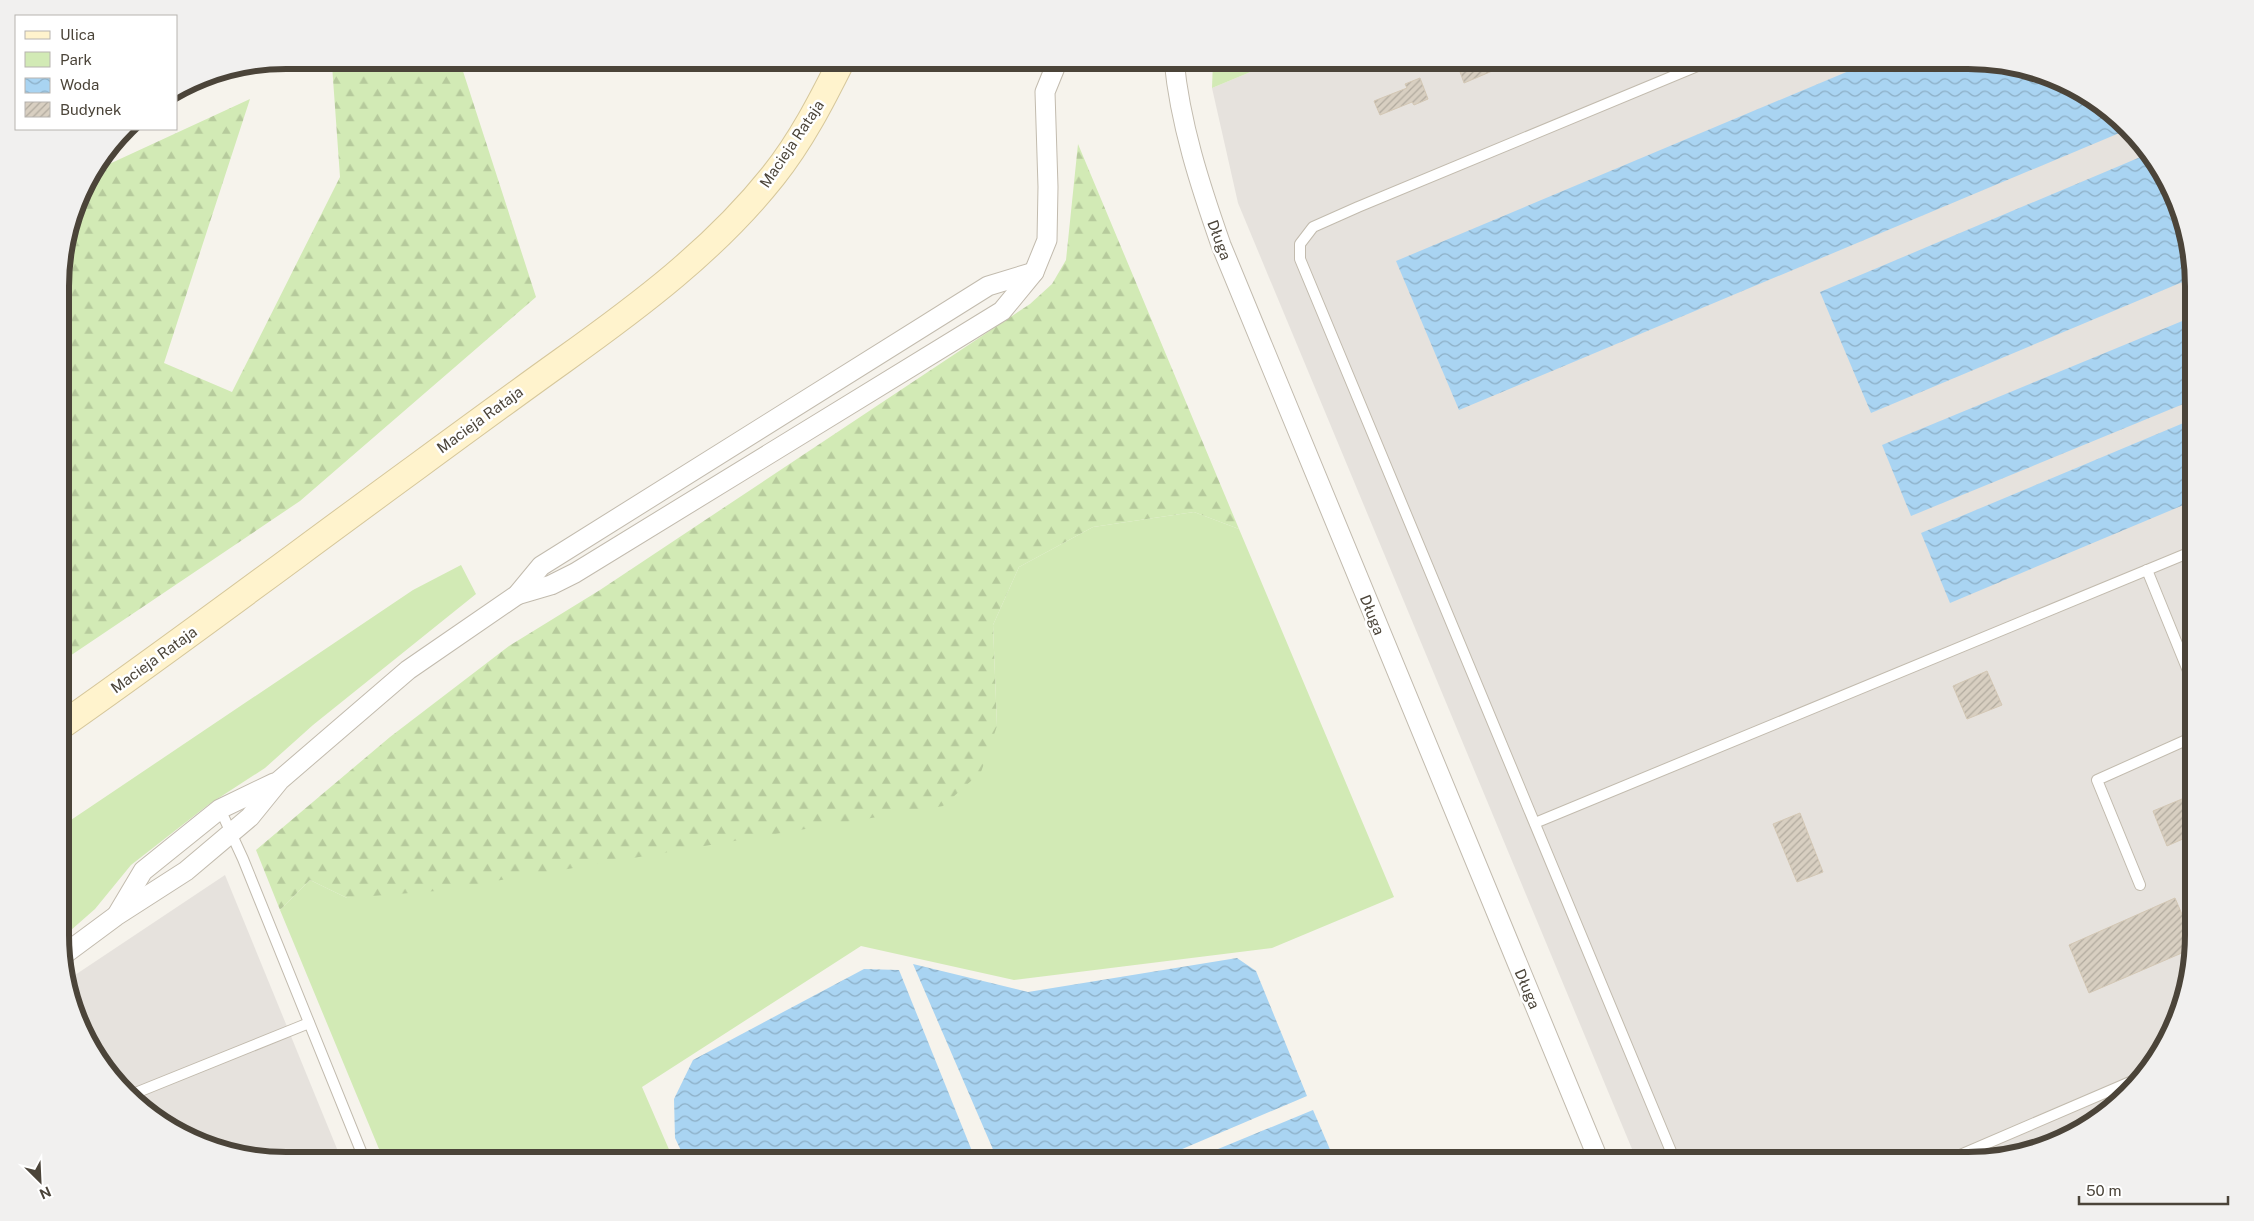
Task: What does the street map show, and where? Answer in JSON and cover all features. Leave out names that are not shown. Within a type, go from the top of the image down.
[{"type":"main road","name":"Macieja Rataja","points":[[69,721],[165,653],[324,534],[612,325],[681,272],[736,220],[774,175],[814,116],[838,69]]},
{"type":"street","points":[[517,595],[551,585],[575,574],[1002,311],[1034,272],[1047,240],[1048,187],[1045,92],[1054,69]]},
{"type":"street","name":"Długa","points":[[1176,69],[1187,135],[1200,186],[1221,245],[1595,1152]]},
{"type":"street","points":[[69,951],[116,916],[186,871],[250,817],[280,780],[408,670],[517,595],[541,566],[988,286],[1034,272]]},
{"type":"street","points":[[116,916],[143,871],[220,809],[280,780]]},
{"type":"lane","points":[[1671,1152],[1300,259],[1300,244],[1313,228],[1358,207],[1690,69]]},
{"type":"lane","points":[[1535,823],[2185,554]]},
{"type":"lane","points":[[2147,570],[2185,663]]},
{"type":"lane","points":[[2140,885],[2097,780],[2185,741]]},
{"type":"lane","points":[[220,809],[362,1152]]},
{"type":"lane","points":[[136,1093],[309,1024]]},
{"type":"lane","points":[[1965,1152],[2127,1083]]},
{"type":"shaded area","points":[[1257,69],[1983,69],[2025,76],[2051,85],[2089,105],[2122,132],[2149,165],[2169,203],[2178,229],[2185,271],[2185,950],[2178,992],[2169,1018],[2149,1056],[2122,1089],[2089,1116],[2051,1136],[2025,1145],[1983,1152],[1633,1152],[1238,203],[1212,88]]},
{"type":"shaded area","points":[[225,875],[338,1152],[271,1152],[243,1148],[203,1136],[165,1116],[132,1089],[105,1056],[85,1018],[73,976]]},
{"type":"green space","points":[[332,69],[462,69],[536,297],[300,501],[69,657],[69,271],[73,243],[80,216],[98,177],[104,166],[250,99],[164,363],[232,392],[340,177]]},
{"type":"green space","points":[[1213,69],[1257,69],[1212,88]]},
{"type":"green space","points":[[1078,144],[1239,529],[1194,512],[1093,527],[1019,567],[993,625],[997,726],[981,772],[943,806],[436,891],[347,898],[310,880],[280,910],[256,850],[390,737],[509,646],[600,590],[1030,304],[1052,284],[1066,260]]},
{"type":"green space","points":[[1194,512],[1239,529],[1394,897],[1272,948],[1014,980],[861,946],[642,1087],[670,1152],[380,1152],[280,910],[310,880],[347,898],[997,726],[993,625],[1019,567],[1093,527]]},
{"type":"green space","points":[[461,565],[476,594],[313,725],[265,768],[208,805],[131,865],[95,909],[69,932],[69,821],[413,590]]},
{"type":"water","points":[[1854,69],[1983,69],[2025,76],[2051,85],[2077,98],[2089,105],[2122,132],[1459,410],[1396,261]]},
{"type":"water","points":[[2142,156],[2163,190],[2174,216],[2181,243],[2185,271],[2185,281],[1871,413],[1820,292]]},
{"type":"water","points":[[2185,320],[2185,403],[1911,516],[1882,445]]},
{"type":"water","points":[[2185,422],[2185,504],[1950,603],[1921,533]]},
{"type":"water","points":[[1237,958],[1256,971],[1307,1096],[1175,1152],[994,1152],[913,964],[1028,992]]},
{"type":"water","points":[[864,969],[899,970],[972,1152],[682,1152],[675,1138],[674,1099],[693,1060]]},
{"type":"water","points":[[1313,1110],[1331,1152],[1211,1152]]},
{"type":"building","points":[[1459,69],[1497,69],[1464,83]]},
{"type":"building","points":[[1420,78],[1428,99],[1414,105],[1412,102],[1380,115],[1374,101],[1407,88],[1405,84]]},
{"type":"building","points":[[1987,671],[2002,705],[1967,719],[1953,686]]},
{"type":"building","points":[[2185,798],[2185,838],[2167,846],[2153,811]]},
{"type":"building","points":[[1800,813],[1823,872],[1797,882],[1773,824]]},
{"type":"building","points":[[2175,898],[2185,921],[2185,952],[2089,993],[2069,945]]}]
